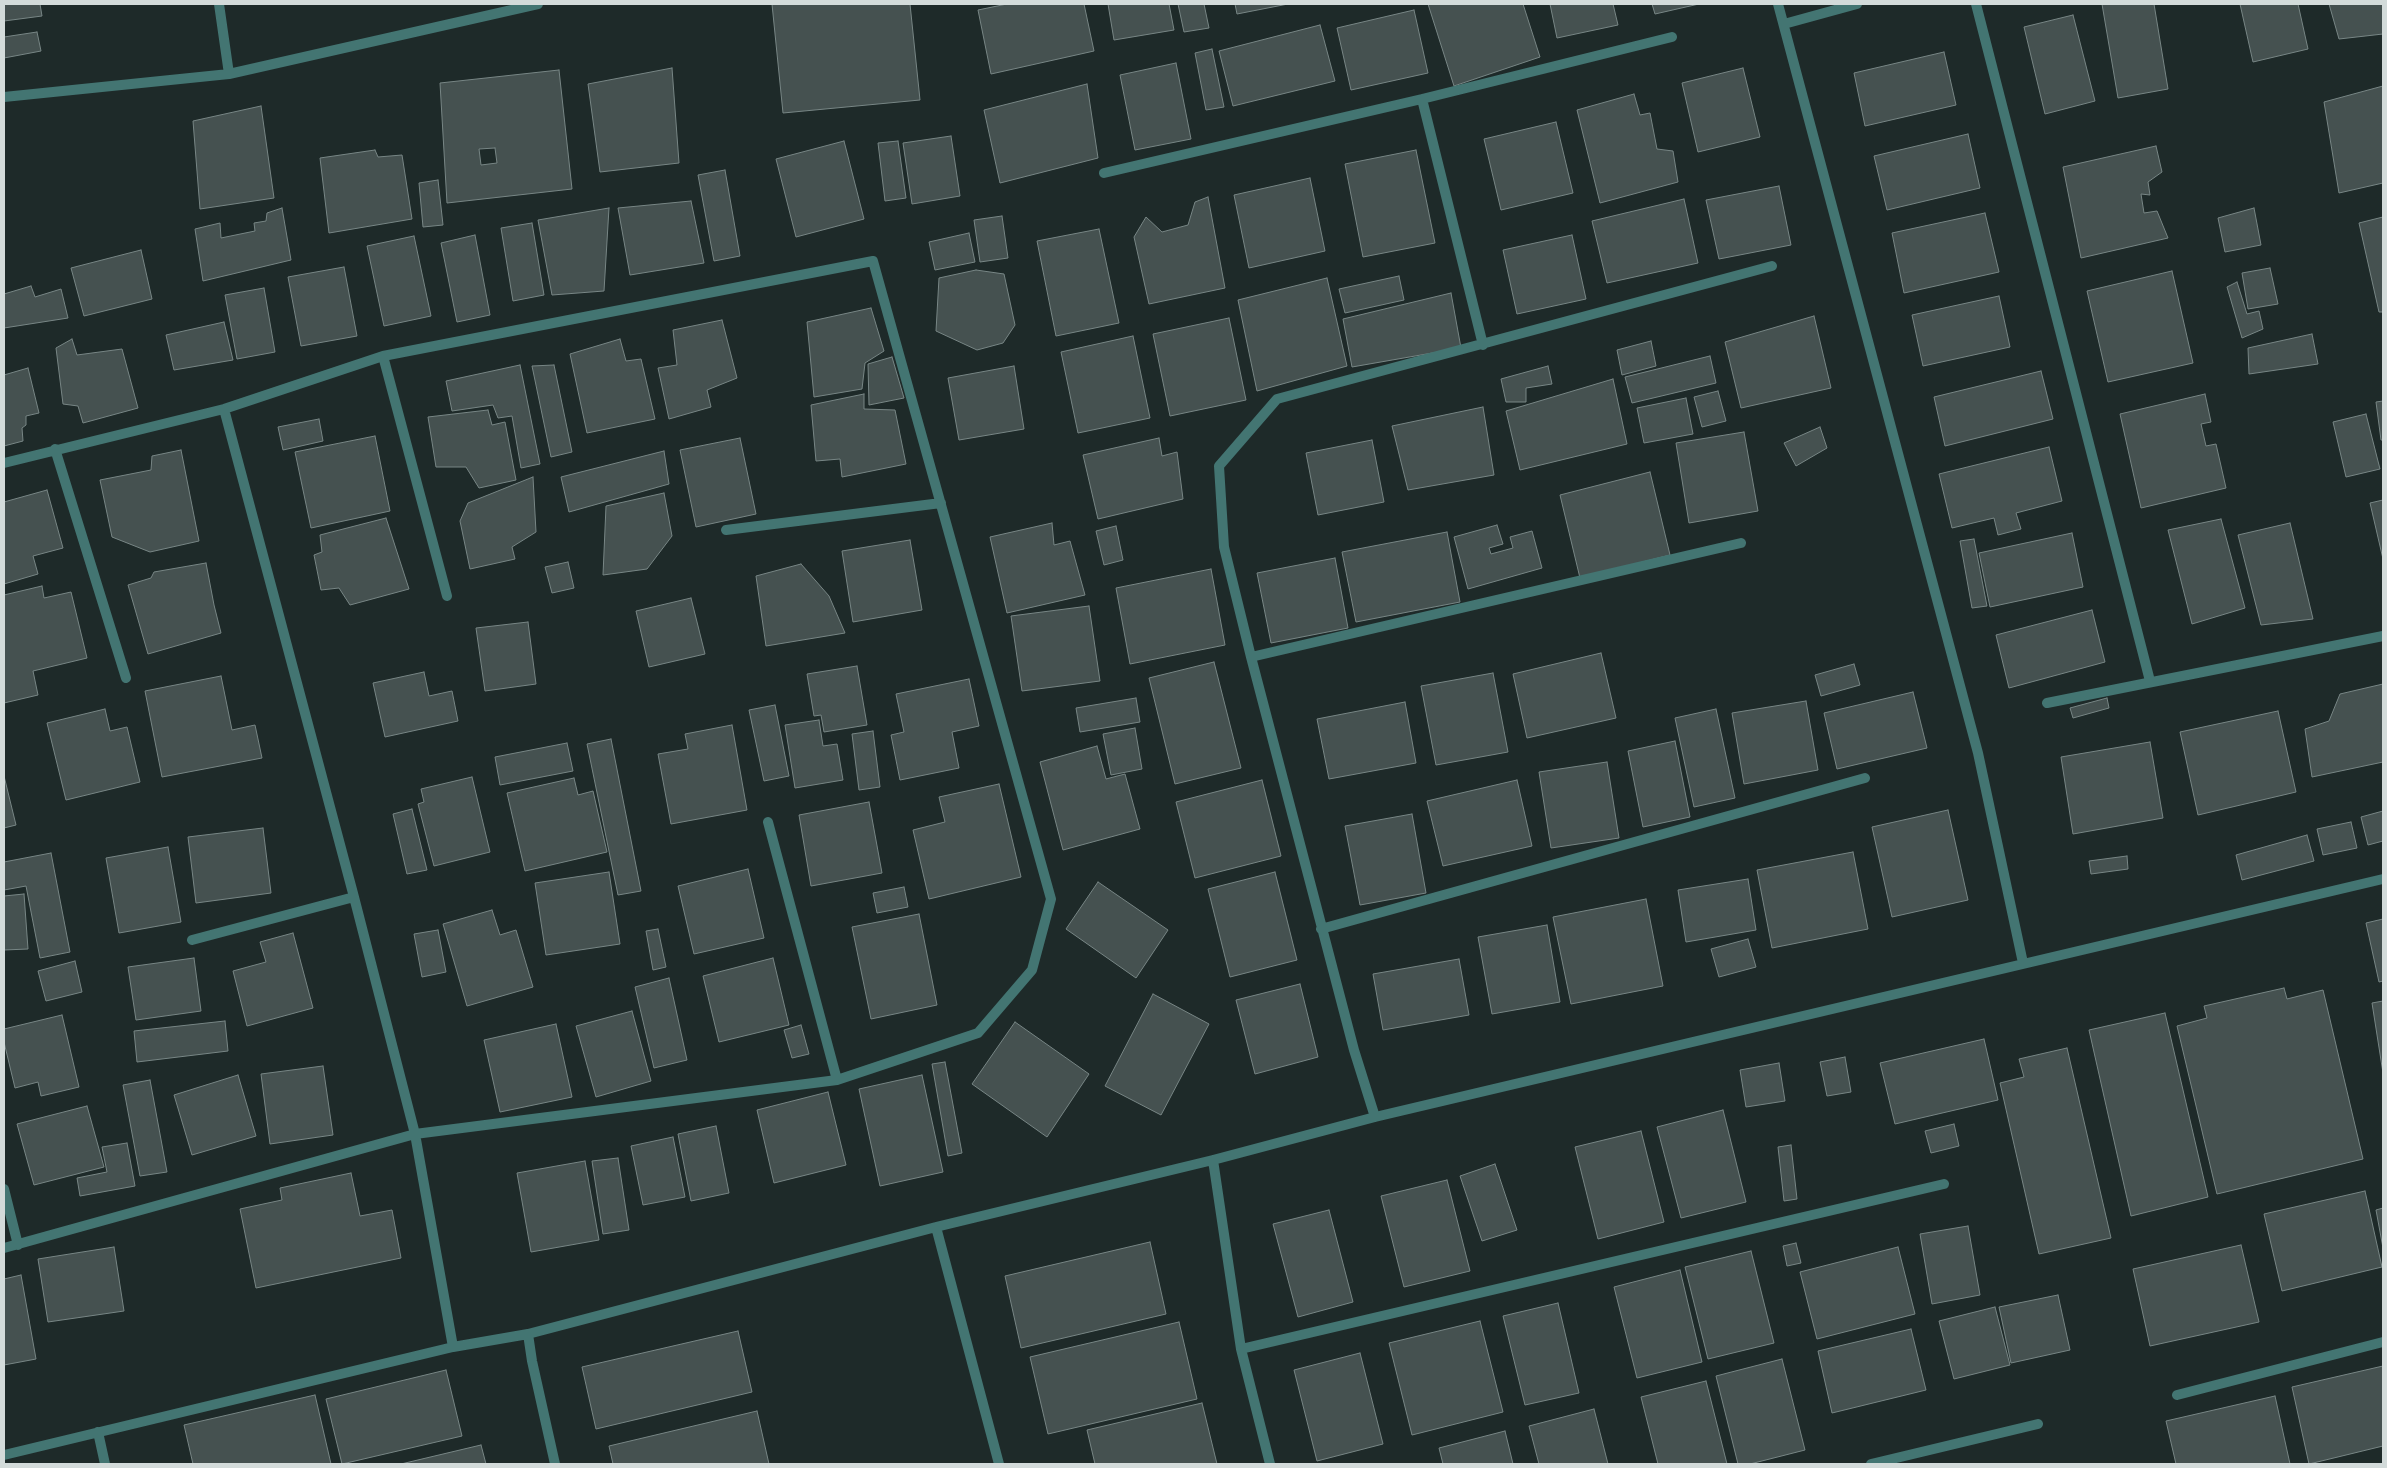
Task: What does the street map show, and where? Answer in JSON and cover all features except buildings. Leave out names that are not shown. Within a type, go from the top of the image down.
[{"type":"street","points":[[219,4],[229,74]]},
{"type":"street","points":[[4,97],[229,74],[538,4]]},
{"type":"street","points":[[1778,4],[1978,753],[2024,963]]},
{"type":"street","points":[[1784,24],[1857,4]]},
{"type":"street","points":[[1976,4],[2150,681]]},
{"type":"street","points":[[1104,173],[1422,99],[1672,37]]},
{"type":"street","points":[[1422,99],[1483,345]]},
{"type":"street","points":[[4,462],[224,409],[383,356],[873,261],[1051,899],[1032,970],[978,1033],[837,1080],[415,1134],[4,1248]]},
{"type":"street","points":[[1375,1117],[1354,1050],[1321,929],[1224,547],[1219,466],[1276,399],[1772,266]]},
{"type":"street","points":[[383,356],[447,596]]},
{"type":"street","points":[[224,409],[415,1134],[453,1347]]},
{"type":"street","points":[[55,449],[126,678]]},
{"type":"street","points":[[726,530],[941,503]]},
{"type":"street","points":[[1251,657],[1740,543]]},
{"type":"street","points":[[2047,702],[2383,636]]},
{"type":"street","points":[[1321,929],[1865,778]]},
{"type":"street","points":[[768,822],[837,1080]]},
{"type":"street","points":[[4,1454],[453,1347],[528,1334],[936,1227],[1213,1160],[1375,1117],[2383,879]]},
{"type":"street","points":[[192,940],[354,897]]},
{"type":"street","points":[[1213,1160],[1241,1350],[1270,1464]]},
{"type":"street","points":[[1241,1350],[1944,1184]]},
{"type":"street","points":[[4,1189],[18,1245]]},
{"type":"street","points":[[936,1227],[999,1464]]},
{"type":"street","points":[[528,1334],[532,1361],[555,1464]]},
{"type":"street","points":[[2176,1395],[2383,1342]]},
{"type":"street","points":[[1871,1464],[2038,1424]]},
{"type":"street","points":[[98,1432],[105,1464]]}]
